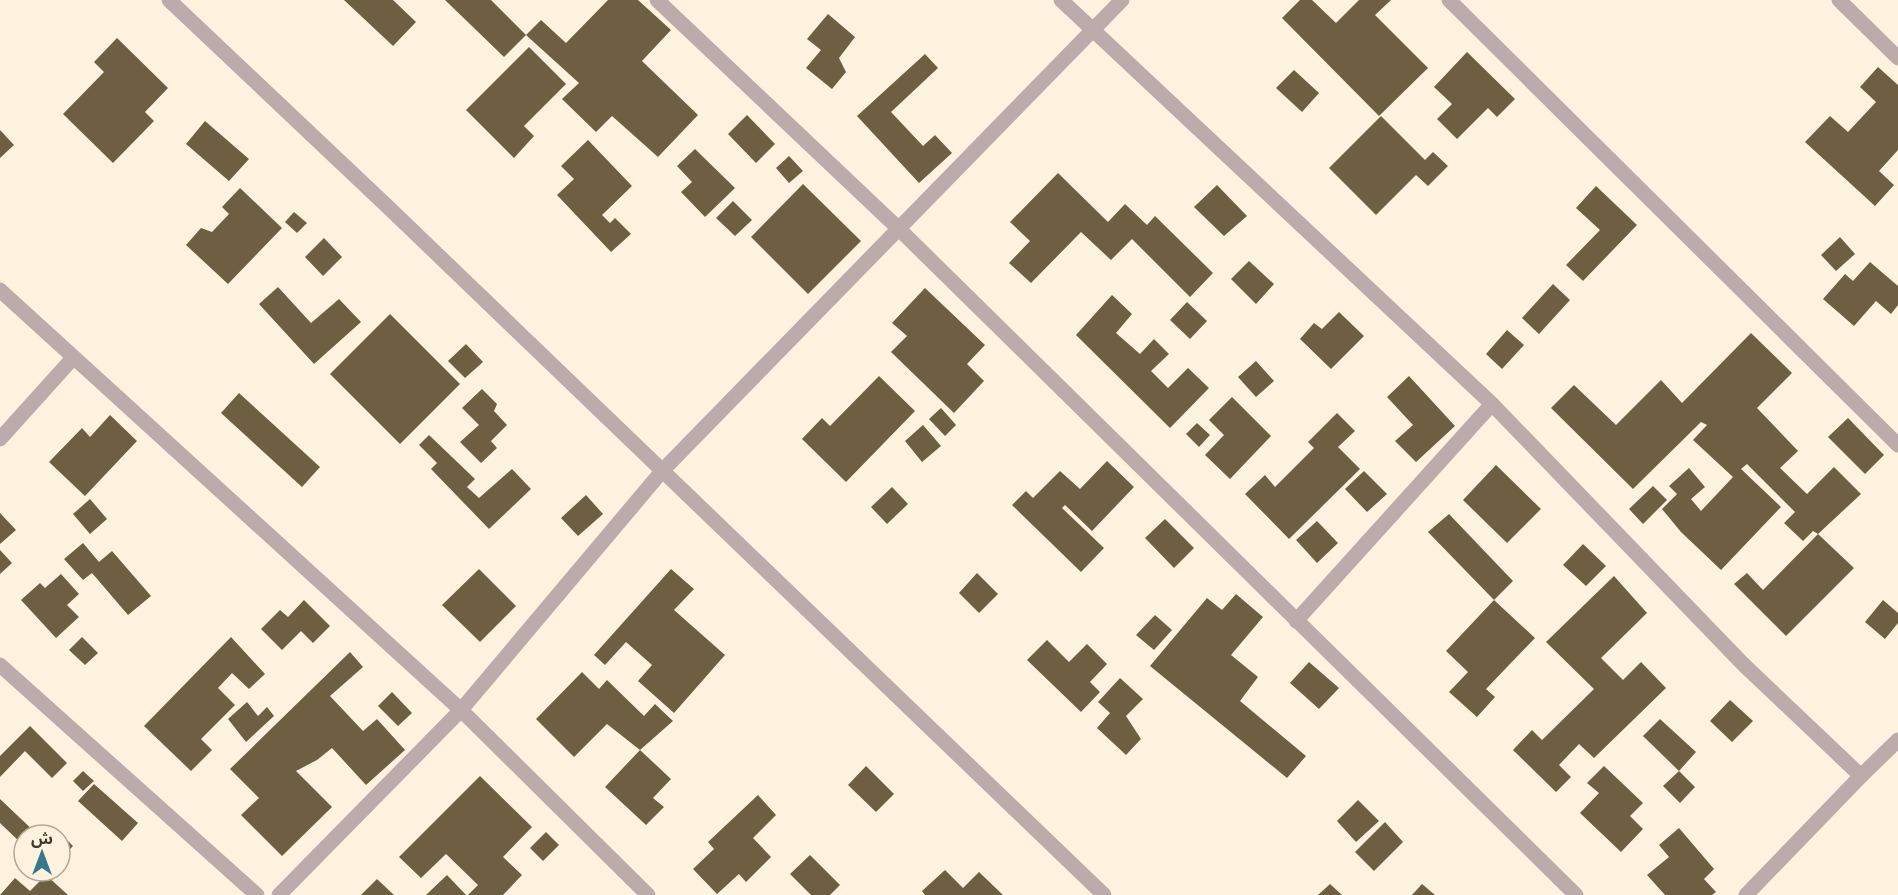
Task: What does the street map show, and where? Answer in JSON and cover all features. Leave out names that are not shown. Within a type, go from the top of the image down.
[{"type":"street","points":[[169,0],[663,470],[1104,895]]},
{"type":"street","points":[[657,0],[899,229],[1576,895]]},
{"type":"street","points":[[1061,0],[1492,404],[1743,664],[1860,776]]},
{"type":"street","points":[[279,895],[461,710],[663,470],[1122,0]]},
{"type":"street","points":[[1449,0],[1898,445]]},
{"type":"street","points":[[1839,0],[1898,58]]},
{"type":"street","points":[[0,290],[461,710],[648,895]]},
{"type":"street","points":[[0,439],[73,358]]},
{"type":"street","points":[[1296,621],[1492,404]]},
{"type":"street","points":[[0,665],[257,895]]},
{"type":"street","points":[[1746,895],[1860,776],[1898,740]]},
{"type":"building","points":[[344,0],[393,0],[416,22],[393,46]]},
{"type":"building","points":[[445,0],[491,0],[526,35],[504,57]]},
{"type":"building","points":[[608,0],[638,0],[671,30],[642,61],[698,115],[658,157],[612,116],[596,132],[562,99],[579,83],[526,35],[541,20],[566,43]]},
{"type":"building","points":[[1300,0],[1312,0],[1336,23],[1359,0],[1391,0],[1375,15],[1428,68],[1379,116],[1282,18]]},
{"type":"building","points":[[828,14],[855,37],[839,58],[846,72],[832,89],[806,68],[821,50],[807,39]]},
{"type":"building","points":[[117,38],[168,88],[145,112],[154,121],[113,163],[63,114],[104,72],[94,62]]},
{"type":"building","points":[[529,47],[566,84],[524,126],[534,136],[514,158],[466,110]]},
{"type":"building","points":[[1467,52],[1515,99],[1497,117],[1488,108],[1457,139],[1437,119],[1452,104],[1434,87]]},
{"type":"building","points":[[925,54],[938,68],[891,112],[923,146],[935,135],[952,153],[919,183],[857,116]]},
{"type":"building","points":[[1878,67],[1898,85],[1898,150],[1879,171],[1894,185],[1875,206],[1805,142],[1830,116],[1848,132],[1876,102],[1860,87]]},
{"type":"building","points":[[1294,70],[1319,93],[1302,112],[1276,88]]},
{"type":"building","points":[[747,115],[775,144],[756,163],[728,134]]},
{"type":"building","points":[[1381,116],[1425,160],[1433,152],[1448,166],[1428,186],[1416,175],[1376,215],[1329,168]]},
{"type":"building","points":[[205,121],[249,159],[229,181],[186,144]]},
{"type":"building","points":[[0,130],[14,145],[0,158]]},
{"type":"building","points":[[588,140],[632,186],[602,215],[610,223],[615,218],[631,234],[611,252],[557,195],[574,179],[561,166]]},
{"type":"building","points":[[695,149],[735,188],[705,217],[681,192],[692,182],[677,166]]},
{"type":"building","points":[[789,156],[803,171],[789,183],[776,168]]},
{"type":"building","points":[[1058,173],[1108,222],[1125,204],[1147,225],[1155,216],[1213,273],[1190,297],[1132,239],[1111,260],[1081,232],[1031,283],[1009,263],[1030,241],[1010,222]]},
{"type":"building","points":[[803,184],[861,241],[808,294],[751,237]]},
{"type":"building","points":[[1217,185],[1247,216],[1224,236],[1194,207]]},
{"type":"building","points":[[1596,186],[1637,225],[1583,281],[1566,265],[1600,230],[1576,208]]},
{"type":"building","points":[[240,188],[282,228],[228,284],[186,245],[201,228],[212,232],[229,214],[222,207]]},
{"type":"building","points":[[733,201],[752,220],[735,236],[716,218]]},
{"type":"building","points":[[294,212],[307,223],[297,233],[285,222]]},
{"type":"building","points":[[1840,237],[1855,254],[1836,271],[1821,255]]},
{"type":"building","points":[[324,238],[342,257],[323,276],[305,257]]},
{"type":"building","points":[[1249,261],[1274,284],[1256,304],[1231,279]]},
{"type":"building","points":[[1870,262],[1898,286],[1898,305],[1891,314],[1876,301],[1854,326],[1823,299],[1845,274],[1853,281]]},
{"type":"building","points":[[1553,284],[1570,300],[1539,334],[1522,318]]},
{"type":"building","points":[[278,287],[311,323],[339,299],[361,322],[314,364],[259,304]]},
{"type":"building","points":[[925,288],[985,345],[967,364],[984,381],[954,413],[891,352],[907,336],[892,323]]},
{"type":"building","points":[[1112,295],[1132,314],[1116,333],[1140,354],[1154,339],[1169,354],[1151,371],[1168,388],[1188,368],[1209,388],[1170,428],[1076,335]]},
{"type":"building","points":[[1187,302],[1207,321],[1190,339],[1170,320]]},
{"type":"building","points":[[1339,312],[1364,336],[1331,369],[1300,339],[1314,323],[1322,329]]},
{"type":"building","points":[[390,314],[460,384],[400,444],[330,374]]},
{"type":"building","points":[[1507,330],[1524,345],[1502,369],[1486,354]]},
{"type":"building","points":[[1751,333],[1792,373],[1757,408],[1798,451],[1780,468],[1807,494],[1834,467],[1861,494],[1818,534],[1813,531],[1803,541],[1784,523],[1795,512],[1747,464],[1741,469],[1781,507],[1721,570],[1681,532],[1662,509],[1677,494],[1669,486],[1689,468],[1705,487],[1691,499],[1701,511],[1733,477],[1693,440],[1707,425],[1701,422],[1633,489],[1551,408],[1574,385],[1616,425],[1661,380],[1682,403]]},
{"type":"building","points":[[466,344],[483,362],[465,378],[448,361]]},
{"type":"building","points":[[1256,361],[1274,381],[1256,397],[1238,377]]},
{"type":"building","points":[[879,376],[915,411],[846,482],[802,439],[822,418],[830,426]]},
{"type":"building","points":[[1409,376],[1455,426],[1416,462],[1395,441],[1413,425],[1387,397]]},
{"type":"building","points":[[482,389],[497,404],[494,411],[507,425],[491,441],[497,448],[481,463],[460,442],[479,425],[462,408]]},
{"type":"building","points":[[239,393],[320,467],[302,487],[221,413]]},
{"type":"building","points":[[1232,397],[1271,436],[1230,479],[1205,455],[1224,435],[1209,420]]},
{"type":"building","points":[[941,408],[956,425],[945,436],[929,419]]},
{"type":"building","points":[[1337,413],[1355,431],[1338,447],[1360,469],[1289,539],[1245,494],[1265,475],[1275,487],[1314,448],[1308,442]]},
{"type":"building","points":[[110,415],[137,441],[85,496],[49,462],[82,428],[90,437]]},
{"type":"building","points":[[1848,418],[1884,455],[1865,474],[1828,437]]},
{"type":"building","points":[[1197,423],[1210,435],[1199,447],[1186,434]]},
{"type":"building","points":[[923,425],[941,446],[922,462],[905,441]]},
{"type":"building","points":[[429,435],[475,479],[467,487],[479,498],[512,469],[531,489],[489,529],[431,469],[437,463],[419,445]]},
{"type":"building","points":[[1107,461],[1134,487],[1092,531],[1065,505],[1062,508],[1104,548],[1081,572],[1012,505],[1026,491],[1033,498],[1060,471],[1080,489]]},
{"type":"building","points":[[1496,465],[1541,509],[1507,543],[1463,500]]},
{"type":"building","points":[[1364,471],[1387,494],[1367,512],[1345,489]]},
{"type":"building","points":[[1653,486],[1667,500],[1643,524],[1629,509]]},
{"type":"building","points":[[892,487],[908,504],[887,524],[871,507]]},
{"type":"building","points":[[586,495],[603,514],[578,536],[561,518]]},
{"type":"building","points":[[90,499],[107,519],[90,534],[73,514]]},
{"type":"building","points":[[0,513],[16,530],[0,544]]},
{"type":"building","points":[[1449,514],[1513,581],[1494,600],[1428,532]]},
{"type":"building","points":[[1165,519],[1194,548],[1174,568],[1145,538]]},
{"type":"building","points":[[1317,521],[1338,543],[1317,563],[1296,540]]},
{"type":"building","points":[[1818,534],[1854,568],[1786,636],[1734,584],[1747,573],[1763,590]]},
{"type":"building","points":[[83,543],[99,562],[112,551],[151,596],[128,615],[92,573],[83,580],[64,559]]},
{"type":"building","points":[[1583,544],[1606,566],[1586,586],[1563,565]]},
{"type":"building","points":[[0,550],[12,563],[0,574]]},
{"type":"building","points":[[479,569],[516,606],[480,642],[442,605]]},
{"type":"building","points":[[671,569],[694,589],[674,610],[725,655],[674,713],[638,681],[652,665],[626,642],[605,665],[594,655]]},
{"type":"building","points":[[977,573],[998,594],[979,613],[959,593]]},
{"type":"building","points":[[61,574],[79,594],[67,605],[79,617],[56,638],[21,600],[40,583],[45,588]]},
{"type":"building","points":[[1614,576],[1647,613],[1601,658],[1623,680],[1641,662],[1666,688],[1594,758],[1579,744],[1559,765],[1571,777],[1556,792],[1513,750],[1532,730],[1542,740],[1594,689],[1546,642]]},
{"type":"building","points":[[1236,594],[1263,617],[1231,655],[1258,677],[1240,701],[1306,756],[1287,778],[1150,666],[1207,598],[1222,610]]},
{"type":"building","points":[[304,600],[330,626],[313,643],[301,631],[282,650],[261,629],[280,610],[288,617]]},
{"type":"building","points":[[1494,600],[1535,638],[1486,689],[1495,697],[1477,717],[1449,692],[1468,672],[1446,651]]},
{"type":"building","points":[[1883,600],[1898,613],[1898,623],[1885,639],[1865,622]]},
{"type":"building","points":[[1155,615],[1172,630],[1154,650],[1136,635]]},
{"type":"building","points":[[82,637],[98,653],[85,665],[69,650]]},
{"type":"building","points":[[231,637],[265,674],[249,689],[232,673],[218,688],[235,705],[201,739],[212,750],[191,771],[144,726]]},
{"type":"building","points":[[1047,640],[1069,662],[1087,644],[1107,664],[1090,682],[1100,692],[1081,712],[1027,660]]},
{"type":"building","points":[[350,652],[363,667],[330,696],[363,731],[377,719],[405,750],[366,785],[332,748],[317,760],[296,771],[332,807],[282,856],[241,815],[259,798],[230,769]]},
{"type":"building","points":[[1309,662],[1339,688],[1319,709],[1290,683]]},
{"type":"building","points":[[582,672],[599,689],[607,680],[644,716],[655,704],[673,721],[640,750],[607,724],[574,757],[536,719]]},
{"type":"building","points":[[1120,678],[1143,699],[1126,716],[1141,739],[1126,755],[1097,728],[1110,713],[1098,702]]},
{"type":"building","points":[[392,692],[412,713],[398,726],[378,706]]},
{"type":"building","points":[[1730,700],[1753,721],[1732,742],[1710,721]]},
{"type":"building","points":[[247,702],[258,716],[267,707],[274,716],[246,742],[228,719]]},
{"type":"building","points":[[1660,719],[1696,752],[1679,771],[1643,736]]},
{"type":"building","points":[[30,726],[67,763],[52,778],[25,751],[0,777],[0,756]]},
{"type":"building","points":[[640,750],[671,779],[653,798],[664,807],[646,825],[605,787]]},
{"type":"building","points":[[866,766],[894,794],[876,812],[848,785]]},
{"type":"building","points":[[1604,766],[1643,803],[1630,816],[1643,829],[1621,852],[1580,813],[1599,793],[1587,783]]},
{"type":"building","points":[[83,771],[94,781],[83,791],[73,781]]},
{"type":"building","points":[[1679,771],[1695,787],[1680,803],[1663,786]]},
{"type":"building","points":[[480,776],[532,827],[503,857],[522,875],[503,895],[468,895],[478,885],[446,854],[421,878],[399,857]]},
{"type":"building","points":[[94,784],[138,823],[122,841],[78,801]]},
{"type":"building","points":[[758,795],[776,815],[753,838],[771,857],[746,882],[739,874],[717,894],[693,869],[714,849],[708,842]]},
{"type":"building","points":[[0,799],[25,823],[12,823],[12,834],[0,823]]},
{"type":"building","points":[[1358,800],[1379,821],[1356,842],[1337,821]]},
{"type":"building","points":[[1385,822],[1403,842],[1374,871],[1355,852]]},
{"type":"building","points":[[1679,828],[1714,869],[1704,879],[1716,892],[1712,895],[1665,895],[1647,875],[1669,857],[1659,845]]},
{"type":"building","points":[[546,832],[559,845],[543,861],[530,848]]},
{"type":"building","points":[[810,855],[840,885],[830,895],[811,895],[790,874]]},
{"type":"building","points":[[945,870],[963,888],[979,872],[1003,895],[925,895],[922,891]]},
{"type":"building","points":[[447,875],[466,895],[426,895]]},
{"type":"building","points":[[377,879],[394,895],[361,895]]},
{"type":"building","points":[[12,881],[21,883],[30,891],[38,883],[55,883],[68,895],[0,895]]},
{"type":"building","points":[[1330,884],[1342,895],[1318,895]]},
{"type":"building","points":[[1422,884],[1435,895],[1412,895]]}]
